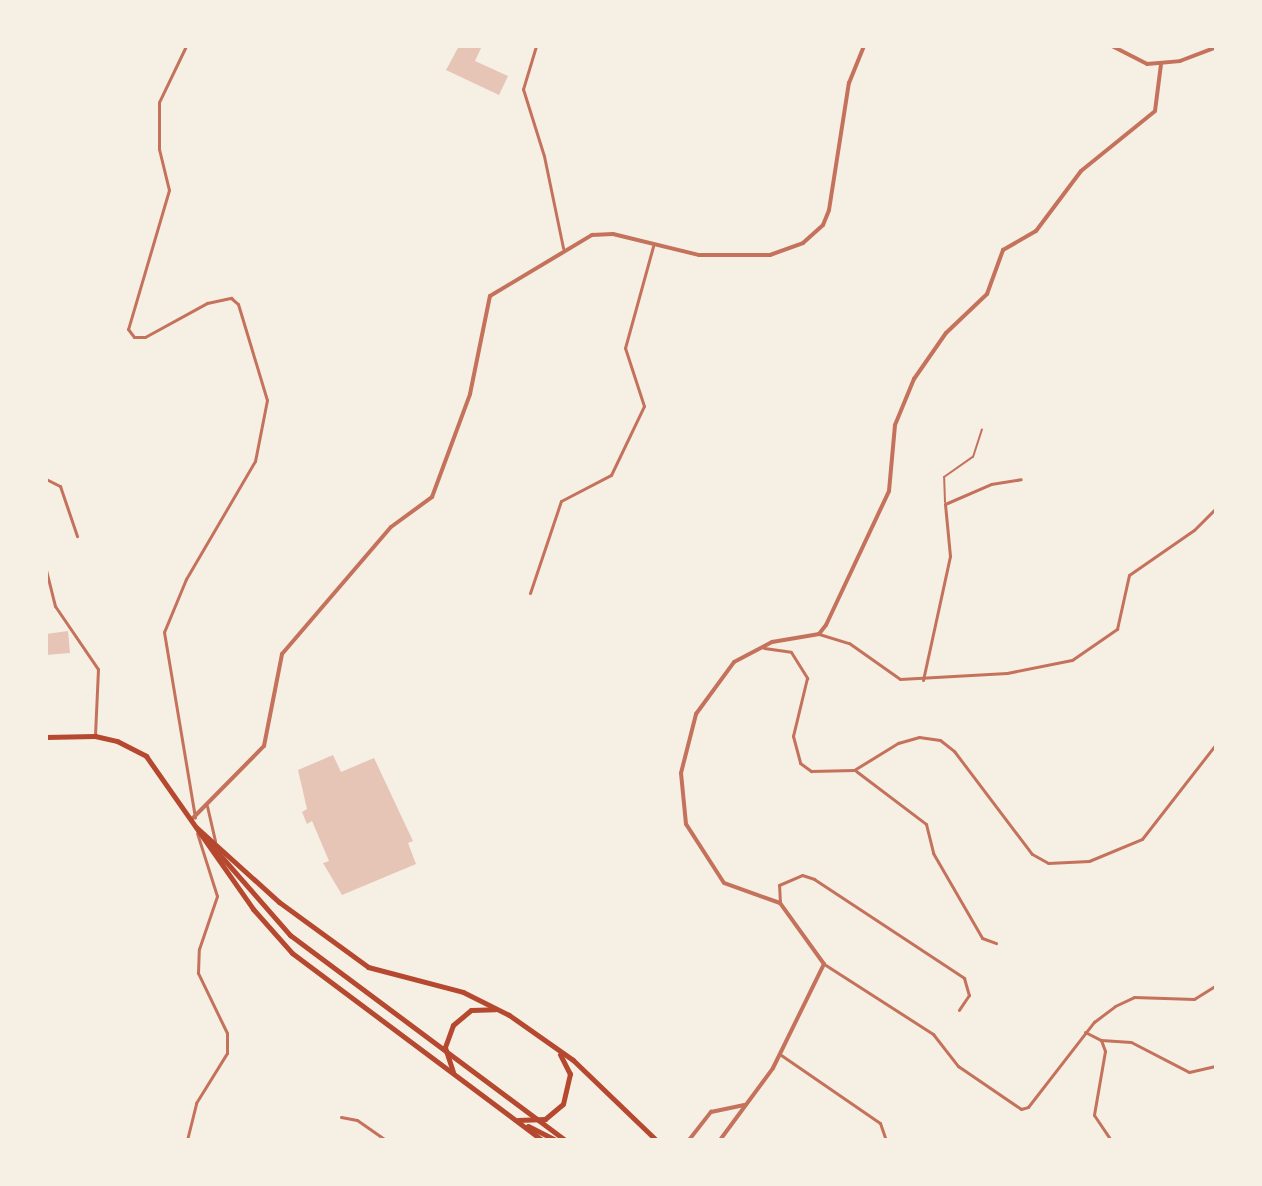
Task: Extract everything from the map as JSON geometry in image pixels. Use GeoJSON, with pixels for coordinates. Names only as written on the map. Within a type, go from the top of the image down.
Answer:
{"type":"FeatureCollection","features":[{"type":"Feature","properties":{"kind":"main road"},"geometry":{"type":"LineString","coordinates":[[46,737],[95,736],[117,741],[146,756],[267,912],[309,950],[565,1140]]}},
{"type":"Feature","properties":{"kind":"main road"},"geometry":{"type":"LineString","coordinates":[[194,821],[279,902],[368,967],[463,992],[509,1015],[584,1070],[656,1140]]}},
{"type":"Feature","properties":{"kind":"main road"},"geometry":{"type":"LineString","coordinates":[[194,821],[253,909],[292,953],[542,1140]]}},
{"type":"Feature","properties":{"kind":"main road"},"geometry":{"type":"LineString","coordinates":[[462,1081],[446,1055],[453,1025],[479,1008],[509,1015]]}},
{"type":"Feature","properties":{"kind":"main road"},"geometry":{"type":"LineString","coordinates":[[507,1114],[537,1121],[563,1104],[570,1074],[554,1048]]}},
{"type":"Feature","properties":{"kind":"main road"},"geometry":{"type":"LineString","coordinates":[[507,1114],[556,1140]]}},
{"type":"Feature","properties":{"kind":"street"},"geometry":{"type":"LineString","coordinates":[[185,1139],[196,1103],[227,1053],[227,1033],[198,973],[199,949],[217,896],[194,821],[164,632],[186,579],[255,461],[267,400],[238,304],[231,298],[207,303],[145,337],[134,337],[128,329],[169,190],[159,149],[159,102],[186,46]]}},
{"type":"Feature","properties":{"kind":"street"},"geometry":{"type":"LineString","coordinates":[[536,46],[523,89],[544,156],[563,248]]}},
{"type":"Feature","properties":{"kind":"street"},"geometry":{"type":"LineString","coordinates":[[194,821],[264,746],[282,654],[391,527],[432,497],[470,394],[490,296],[563,248],[604,233],[699,255],[770,255],[791,250],[813,235],[829,210],[849,83],[864,46]]}},
{"type":"Feature","properties":{"kind":"street"},"geometry":{"type":"LineString","coordinates":[[1112,46],[1133,60],[1161,64],[1216,47]]}},
{"type":"Feature","properties":{"kind":"street"},"geometry":{"type":"LineString","coordinates":[[819,634],[889,491],[895,425],[914,379],[946,333],[987,294],[1003,250],[1036,231],[1081,171],[1155,111],[1161,64]]}},
{"type":"Feature","properties":{"kind":"street"},"geometry":{"type":"LineString","coordinates":[[530,593],[561,501],[611,475],[644,406],[625,348],[653,246]]}},
{"type":"Feature","properties":{"kind":"street"},"geometry":{"type":"LineString","coordinates":[[46,479],[60,486],[77,536]]}},
{"type":"Feature","properties":{"kind":"street"},"geometry":{"type":"LineString","coordinates":[[923,680],[950,556],[945,504],[991,484],[1021,479]]}},
{"type":"Feature","properties":{"kind":"street"},"geometry":{"type":"LineString","coordinates":[[780,903],[724,883],[686,824],[681,801],[684,745],[696,714],[721,676],[755,649],[819,634],[849,643],[900,679],[923,680],[1028,671],[1072,660],[1117,629],[1129,575],[1216,508]]}},
{"type":"Feature","properties":{"kind":"street"},"geometry":{"type":"LineString","coordinates":[[46,570],[55,606],[98,669],[95,736]]}},
{"type":"Feature","properties":{"kind":"street"},"geometry":{"type":"LineString","coordinates":[[755,649],[785,648],[807,678],[793,736],[800,763],[811,771],[854,770],[898,743],[919,737],[940,740],[954,751],[1032,854],[1048,863],[1070,863],[1106,856],[1142,839],[1216,744]]}},
{"type":"Feature","properties":{"kind":"street"},"geometry":{"type":"LineString","coordinates":[[854,770],[926,824],[933,853],[982,938],[996,943]]}},
{"type":"Feature","properties":{"kind":"street"},"geometry":{"type":"LineString","coordinates":[[207,806],[217,845]]}},
{"type":"Feature","properties":{"kind":"street"},"geometry":{"type":"LineString","coordinates":[[959,1010],[969,995],[964,978],[814,879],[802,875],[779,885],[780,903],[824,964],[933,1034],[958,1066],[1021,1109],[1028,1107],[1085,1032],[1134,997],[1194,999],[1216,985]]}},
{"type":"Feature","properties":{"kind":"street"},"geometry":{"type":"LineString","coordinates":[[720,1140],[781,1055],[824,964]]}},
{"type":"Feature","properties":{"kind":"street"},"geometry":{"type":"LineString","coordinates":[[1085,1032],[1101,1040],[1131,1042],[1189,1072],[1216,1066]]}},
{"type":"Feature","properties":{"kind":"street"},"geometry":{"type":"LineString","coordinates":[[1101,1040],[1106,1066],[1094,1115],[1111,1140]]}},
{"type":"Feature","properties":{"kind":"street"},"geometry":{"type":"LineString","coordinates":[[781,1055],[880,1123],[886,1140]]}},
{"type":"Feature","properties":{"kind":"street"},"geometry":{"type":"LineString","coordinates":[[689,1140],[711,1112],[750,1102]]}},
{"type":"Feature","properties":{"kind":"street"},"geometry":{"type":"LineString","coordinates":[[724,1111],[730,1125]]}},
{"type":"Feature","properties":{"kind":"street"},"geometry":{"type":"LineString","coordinates":[[341,1117],[357,1120],[386,1140]]}},
{"type":"Feature","properties":{"kind":"lane"},"geometry":{"type":"LineString","coordinates":[[945,504],[944,477],[973,457],[982,429]]}},
{"type":"Feature","properties":{"kind":"building"},"geometry":{"type":"Polygon","coordinates":[[[459,46],[482,46],[475,61],[508,76],[499,95],[446,70],[459,46]]]}},
{"type":"Feature","properties":{"kind":"building"},"geometry":{"type":"Polygon","coordinates":[[[68,631],[70,653],[46,655],[46,634],[68,631]]]}},
{"type":"Feature","properties":{"kind":"building"},"geometry":{"type":"Polygon","coordinates":[[[333,755],[341,772],[374,758],[413,841],[408,843],[416,864],[342,895],[323,863],[329,861],[312,821],[307,824],[302,812],[307,809],[298,770],[333,755]]]}}]}
